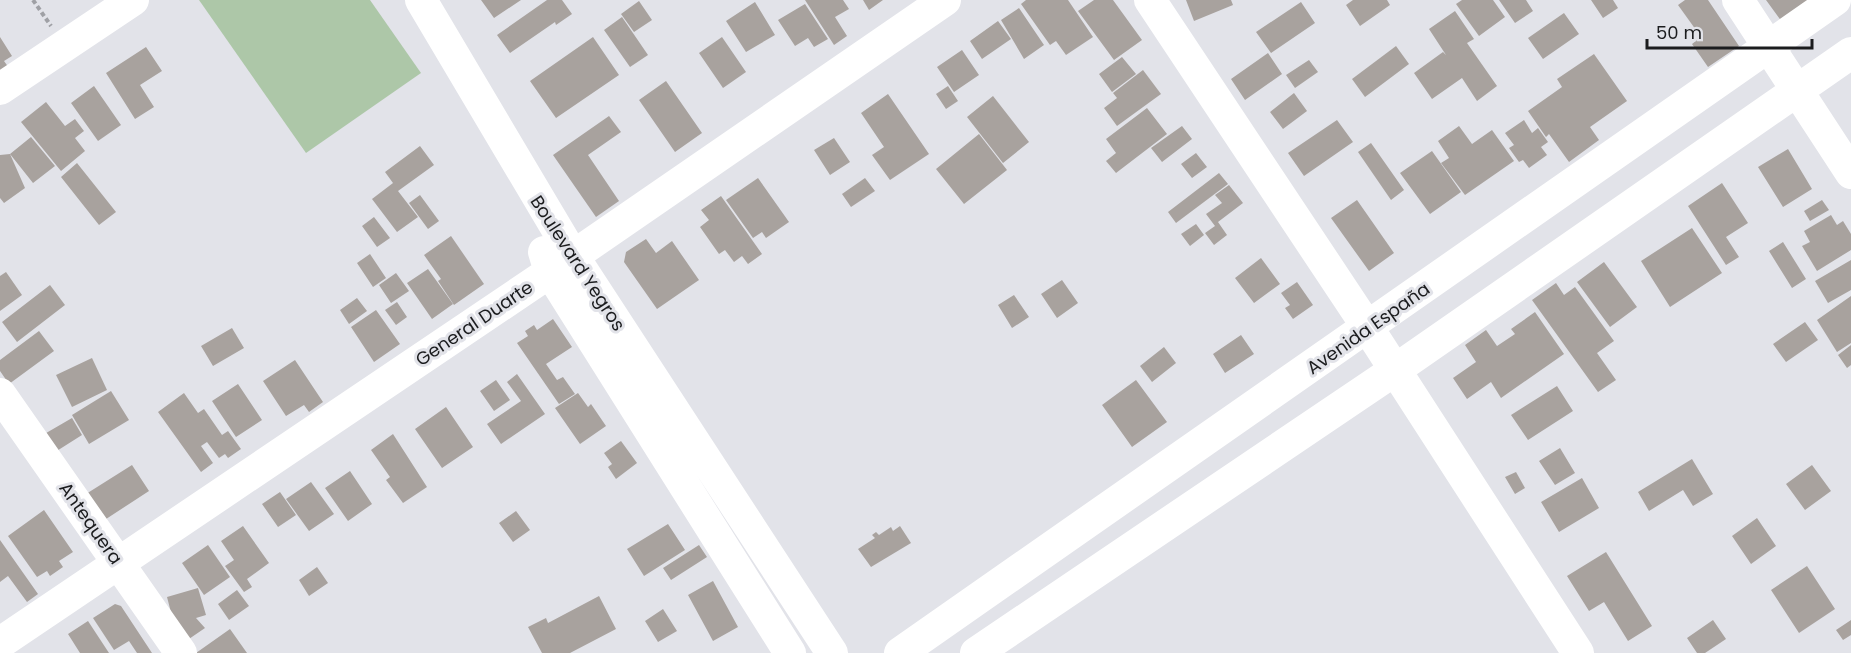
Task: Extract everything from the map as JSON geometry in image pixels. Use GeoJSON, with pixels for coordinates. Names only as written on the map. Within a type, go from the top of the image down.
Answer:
{"type":"FeatureCollection","features":[{"type":"Feature","properties":{"kind":"street"},"geometry":{"type":"LineString","coordinates":[[0,89],[133,0]]}},
{"type":"Feature","properties":{"kind":"street","name":"Boulevard Yegros"},"geometry":{"type":"LineString","coordinates":[[421,0],[525,179],[561,264],[790,653]]}},
{"type":"Feature","properties":{"kind":"street","name":"General Duarte"},"geometry":{"type":"LineString","coordinates":[[0,642],[561,264],[945,0]]}},
{"type":"Feature","properties":{"kind":"street"},"geometry":{"type":"LineString","coordinates":[[1150,0],[1368,328],[1578,653]]}},
{"type":"Feature","properties":{"kind":"street"},"geometry":{"type":"LineString","coordinates":[[1738,0],[1851,173]]}},
{"type":"Feature","properties":{"kind":"street","name":"Avenida España"},"geometry":{"type":"LineString","coordinates":[[900,653],[1835,0]]}},
{"type":"Feature","properties":{"kind":"street"},"geometry":{"type":"LineString","coordinates":[[976,653],[1395,370],[1851,53]]}},
{"type":"Feature","properties":{"kind":"street","name":"Boulevard Yegros"},"geometry":{"type":"LineString","coordinates":[[561,264],[832,653]]}},
{"type":"Feature","properties":{"kind":"street","name":"Antequera"},"geometry":{"type":"LineString","coordinates":[[0,394],[181,653]]}},
{"type":"Feature","properties":{"kind":"green space"},"geometry":{"type":"Polygon","coordinates":[[[199,0],[370,0],[421,73],[306,153],[199,0]]]}},
{"type":"Feature","properties":{"kind":"building"},"geometry":{"type":"Polygon","coordinates":[[[481,0],[521,0],[494,18],[481,0]]]}},
{"type":"Feature","properties":{"kind":"building"},"geometry":{"type":"Polygon","coordinates":[[[547,0],[562,0],[572,14],[556,25],[555,22],[510,53],[497,35],[547,0]]]}},
{"type":"Feature","properties":{"kind":"building"},"geometry":{"type":"Polygon","coordinates":[[[805,0],[843,0],[849,9],[835,17],[847,36],[834,45],[805,0]]]}},
{"type":"Feature","properties":{"kind":"building"},"geometry":{"type":"Polygon","coordinates":[[[863,0],[883,0],[869,10],[863,0]]]}},
{"type":"Feature","properties":{"kind":"building"},"geometry":{"type":"Polygon","coordinates":[[[1026,0],[1068,0],[1093,37],[1066,55],[1056,41],[1050,45],[1021,4],[1026,0]]]}},
{"type":"Feature","properties":{"kind":"building"},"geometry":{"type":"Polygon","coordinates":[[[1094,0],[1113,0],[1142,40],[1114,60],[1078,11],[1094,0]]]}},
{"type":"Feature","properties":{"kind":"building"},"geometry":{"type":"Polygon","coordinates":[[[1186,0],[1231,0],[1233,5],[1194,21],[1186,0]]]}},
{"type":"Feature","properties":{"kind":"building"},"geometry":{"type":"Polygon","coordinates":[[[1353,0],[1387,0],[1390,5],[1360,26],[1346,5],[1353,0]]]}},
{"type":"Feature","properties":{"kind":"building"},"geometry":{"type":"Polygon","coordinates":[[[1462,0],[1493,0],[1505,17],[1479,36],[1456,4],[1462,0]]]}},
{"type":"Feature","properties":{"kind":"building"},"geometry":{"type":"Polygon","coordinates":[[[1499,0],[1526,0],[1533,11],[1515,23],[1499,0]]]}},
{"type":"Feature","properties":{"kind":"building"},"geometry":{"type":"Polygon","coordinates":[[[1591,0],[1613,0],[1618,8],[1603,18],[1591,0]]]}},
{"type":"Feature","properties":{"kind":"building"},"geometry":{"type":"Polygon","coordinates":[[[1685,0],[1708,0],[1739,46],[1708,67],[1692,44],[1701,37],[1678,5],[1685,0]]]}},
{"type":"Feature","properties":{"kind":"building"},"geometry":{"type":"Polygon","coordinates":[[[1766,0],[1818,0],[1785,26],[1766,0]]]}},
{"type":"Feature","properties":{"kind":"building"},"geometry":{"type":"Polygon","coordinates":[[[639,1],[652,20],[634,32],[621,14],[639,1]]]}},
{"type":"Feature","properties":{"kind":"building"},"geometry":{"type":"Polygon","coordinates":[[[755,2],[775,35],[746,52],[726,21],[755,2]]]}},
{"type":"Feature","properties":{"kind":"building"},"geometry":{"type":"Polygon","coordinates":[[[1301,2],[1315,23],[1271,53],[1256,32],[1301,2]]]}},
{"type":"Feature","properties":{"kind":"building"},"geometry":{"type":"Polygon","coordinates":[[[805,4],[828,39],[814,47],[808,38],[795,46],[778,20],[805,4]]]}},
{"type":"Feature","properties":{"kind":"building"},"geometry":{"type":"Polygon","coordinates":[[[1019,8],[1044,45],[1024,59],[1001,20],[1019,8]]]}},
{"type":"Feature","properties":{"kind":"building"},"geometry":{"type":"Polygon","coordinates":[[[1455,11],[1474,39],[1467,43],[1497,86],[1477,101],[1462,78],[1432,99],[1414,73],[1443,52],[1446,55],[1429,29],[1455,11]]]}},
{"type":"Feature","properties":{"kind":"building"},"geometry":{"type":"Polygon","coordinates":[[[1564,13],[1579,34],[1543,59],[1528,38],[1564,13]]]}},
{"type":"Feature","properties":{"kind":"building"},"geometry":{"type":"Polygon","coordinates":[[[622,17],[648,55],[630,67],[604,30],[622,17]]]}},
{"type":"Feature","properties":{"kind":"building"},"geometry":{"type":"Polygon","coordinates":[[[998,21],[1011,39],[982,59],[970,41],[998,21]]]}},
{"type":"Feature","properties":{"kind":"building"},"geometry":{"type":"Polygon","coordinates":[[[0,37],[12,56],[4,61],[9,68],[0,74],[0,37]]]}},
{"type":"Feature","properties":{"kind":"building"},"geometry":{"type":"Polygon","coordinates":[[[593,37],[619,75],[556,118],[530,81],[593,37]]]}},
{"type":"Feature","properties":{"kind":"building"},"geometry":{"type":"Polygon","coordinates":[[[722,37],[746,72],[723,88],[699,53],[722,37]]]}},
{"type":"Feature","properties":{"kind":"building"},"geometry":{"type":"Polygon","coordinates":[[[1396,46],[1409,64],[1365,97],[1352,79],[1396,46]]]}},
{"type":"Feature","properties":{"kind":"building"},"geometry":{"type":"Polygon","coordinates":[[[146,47],[162,71],[140,85],[154,107],[135,119],[106,73],[146,47]]]}},
{"type":"Feature","properties":{"kind":"building"},"geometry":{"type":"Polygon","coordinates":[[[962,50],[979,75],[954,92],[937,67],[962,50]]]}},
{"type":"Feature","properties":{"kind":"building"},"geometry":{"type":"Polygon","coordinates":[[[1268,53],[1282,74],[1245,100],[1231,79],[1268,53]]]}},
{"type":"Feature","properties":{"kind":"building"},"geometry":{"type":"Polygon","coordinates":[[[1594,54],[1627,101],[1590,127],[1599,140],[1569,162],[1549,134],[1546,137],[1528,111],[1562,87],[1557,79],[1594,54]]]}},
{"type":"Feature","properties":{"kind":"building"},"geometry":{"type":"Polygon","coordinates":[[[1122,57],[1136,74],[1112,92],[1099,74],[1122,57]]]}},
{"type":"Feature","properties":{"kind":"building"},"geometry":{"type":"Polygon","coordinates":[[[1309,60],[1318,72],[1295,88],[1286,75],[1309,60]]]}},
{"type":"Feature","properties":{"kind":"building"},"geometry":{"type":"Polygon","coordinates":[[[1143,70],[1161,94],[1117,126],[1104,108],[1117,98],[1113,93],[1143,70]]]}},
{"type":"Feature","properties":{"kind":"building"},"geometry":{"type":"Polygon","coordinates":[[[666,81],[702,133],[675,152],[639,100],[666,81]]]}},
{"type":"Feature","properties":{"kind":"building"},"geometry":{"type":"Polygon","coordinates":[[[94,86],[121,125],[98,141],[71,103],[94,86]]]}},
{"type":"Feature","properties":{"kind":"building"},"geometry":{"type":"Polygon","coordinates":[[[948,86],[958,101],[946,109],[936,94],[948,86]]]}},
{"type":"Feature","properties":{"kind":"building"},"geometry":{"type":"Polygon","coordinates":[[[1294,93],[1307,111],[1283,129],[1270,112],[1294,93]]]}},
{"type":"Feature","properties":{"kind":"building"},"geometry":{"type":"Polygon","coordinates":[[[888,94],[929,154],[890,180],[872,155],[884,147],[861,113],[888,94]]]}},
{"type":"Feature","properties":{"kind":"building"},"geometry":{"type":"Polygon","coordinates":[[[993,96],[1029,142],[1003,163],[967,117],[993,96]]]}},
{"type":"Feature","properties":{"kind":"building"},"geometry":{"type":"Polygon","coordinates":[[[46,102],[65,126],[75,119],[84,131],[75,138],[85,151],[61,171],[21,122],[46,102]]]}},
{"type":"Feature","properties":{"kind":"building"},"geometry":{"type":"Polygon","coordinates":[[[1147,108],[1167,134],[1116,173],[1106,161],[1116,153],[1106,139],[1147,108]]]}},
{"type":"Feature","properties":{"kind":"building"},"geometry":{"type":"Polygon","coordinates":[[[609,116],[621,132],[588,155],[619,201],[596,217],[553,155],[609,116]]]}},
{"type":"Feature","properties":{"kind":"building"},"geometry":{"type":"Polygon","coordinates":[[[1337,120],[1353,142],[1304,176],[1288,153],[1337,120]]]}},
{"type":"Feature","properties":{"kind":"building"},"geometry":{"type":"Polygon","coordinates":[[[1524,120],[1532,133],[1538,128],[1548,142],[1541,147],[1547,155],[1529,168],[1523,160],[1519,162],[1509,148],[1514,145],[1505,133],[1524,120]]]}},
{"type":"Feature","properties":{"kind":"building"},"geometry":{"type":"Polygon","coordinates":[[[1182,126],[1192,139],[1162,162],[1151,148],[1182,126]]]}},
{"type":"Feature","properties":{"kind":"building"},"geometry":{"type":"Polygon","coordinates":[[[1459,126],[1472,144],[1492,130],[1514,161],[1465,195],[1441,163],[1449,158],[1438,141],[1459,126]]]}},
{"type":"Feature","properties":{"kind":"building"},"geometry":{"type":"Polygon","coordinates":[[[979,134],[1007,170],[964,204],[936,169],[979,134]]]}},
{"type":"Feature","properties":{"kind":"building"},"geometry":{"type":"Polygon","coordinates":[[[31,137],[55,166],[33,183],[10,154],[31,137]]]}},
{"type":"Feature","properties":{"kind":"building"},"geometry":{"type":"Polygon","coordinates":[[[834,138],[850,162],[830,175],[814,150],[834,138]]]}},
{"type":"Feature","properties":{"kind":"building"},"geometry":{"type":"Polygon","coordinates":[[[1371,143],[1404,190],[1391,200],[1358,152],[1371,143]]]}},
{"type":"Feature","properties":{"kind":"building"},"geometry":{"type":"Polygon","coordinates":[[[420,146],[434,165],[398,191],[418,217],[397,232],[372,199],[393,183],[385,172],[420,146]]]}},
{"type":"Feature","properties":{"kind":"building"},"geometry":{"type":"Polygon","coordinates":[[[1788,149],[1812,189],[1783,207],[1758,167],[1788,149]]]}},
{"type":"Feature","properties":{"kind":"building"},"geometry":{"type":"Polygon","coordinates":[[[1432,151],[1461,192],[1430,214],[1400,173],[1432,151]]]}},
{"type":"Feature","properties":{"kind":"building"},"geometry":{"type":"Polygon","coordinates":[[[1196,153],[1207,167],[1192,178],[1181,164],[1196,153]]]}},
{"type":"Feature","properties":{"kind":"building"},"geometry":{"type":"Polygon","coordinates":[[[10,154],[25,188],[4,203],[0,198],[0,155],[10,154]]]}},
{"type":"Feature","properties":{"kind":"building"},"geometry":{"type":"Polygon","coordinates":[[[77,163],[116,212],[99,225],[61,177],[77,163]]]}},
{"type":"Feature","properties":{"kind":"building"},"geometry":{"type":"Polygon","coordinates":[[[1219,173],[1228,184],[1176,223],[1168,212],[1219,173]]]}},
{"type":"Feature","properties":{"kind":"building"},"geometry":{"type":"Polygon","coordinates":[[[758,178],[789,222],[766,238],[762,232],[753,238],[726,200],[758,178]]]}},
{"type":"Feature","properties":{"kind":"building"},"geometry":{"type":"Polygon","coordinates":[[[865,178],[875,191],[851,207],[842,194],[865,178]]]}},
{"type":"Feature","properties":{"kind":"building"},"geometry":{"type":"Polygon","coordinates":[[[1722,183],[1748,223],[1726,237],[1739,257],[1726,265],[1688,206],[1722,183]]]}},
{"type":"Feature","properties":{"kind":"building"},"geometry":{"type":"Polygon","coordinates":[[[1229,185],[1243,203],[1218,222],[1227,235],[1214,245],[1205,233],[1215,226],[1206,214],[1222,203],[1215,195],[1229,185]]]}},
{"type":"Feature","properties":{"kind":"building"},"geometry":{"type":"Polygon","coordinates":[[[420,195],[439,221],[428,229],[409,203],[420,195]]]}},
{"type":"Feature","properties":{"kind":"building"},"geometry":{"type":"Polygon","coordinates":[[[721,196],[762,254],[748,264],[742,256],[734,262],[725,250],[719,254],[700,227],[709,220],[701,210],[721,196]]]}},
{"type":"Feature","properties":{"kind":"building"},"geometry":{"type":"Polygon","coordinates":[[[1357,200],[1394,253],[1369,271],[1331,218],[1357,200]]]}},
{"type":"Feature","properties":{"kind":"building"},"geometry":{"type":"Polygon","coordinates":[[[1822,200],[1829,210],[1810,221],[1804,211],[1822,200]]]}},
{"type":"Feature","properties":{"kind":"building"},"geometry":{"type":"Polygon","coordinates":[[[1831,215],[1837,225],[1843,221],[1851,234],[1851,250],[1817,271],[1802,246],[1810,242],[1804,231],[1831,215]]]}},
{"type":"Feature","properties":{"kind":"building"},"geometry":{"type":"Polygon","coordinates":[[[374,217],[390,238],[377,247],[362,226],[374,217]]]}},
{"type":"Feature","properties":{"kind":"building"},"geometry":{"type":"Polygon","coordinates":[[[1196,224],[1204,235],[1190,246],[1181,234],[1196,224]]]}},
{"type":"Feature","properties":{"kind":"building"},"geometry":{"type":"Polygon","coordinates":[[[1692,228],[1722,273],[1670,307],[1641,261],[1692,228]]]}},
{"type":"Feature","properties":{"kind":"building"},"geometry":{"type":"Polygon","coordinates":[[[451,236],[484,284],[454,305],[438,281],[441,279],[424,255],[451,236]]]}},
{"type":"Feature","properties":{"kind":"building"},"geometry":{"type":"Polygon","coordinates":[[[646,239],[656,253],[672,241],[699,280],[657,309],[624,262],[626,252],[646,239]]]}},
{"type":"Feature","properties":{"kind":"building"},"geometry":{"type":"Polygon","coordinates":[[[1783,242],[1806,279],[1792,288],[1769,251],[1783,242]]]}},
{"type":"Feature","properties":{"kind":"building"},"geometry":{"type":"Polygon","coordinates":[[[370,254],[386,278],[373,287],[357,263],[370,254]]]}},
{"type":"Feature","properties":{"kind":"building"},"geometry":{"type":"Polygon","coordinates":[[[1261,258],[1280,284],[1254,303],[1235,278],[1261,258]]]}},
{"type":"Feature","properties":{"kind":"building"},"geometry":{"type":"Polygon","coordinates":[[[1851,260],[1851,290],[1828,303],[1815,281],[1851,260]]]}},
{"type":"Feature","properties":{"kind":"building"},"geometry":{"type":"Polygon","coordinates":[[[1604,262],[1637,307],[1610,327],[1577,282],[1604,262]]]}},
{"type":"Feature","properties":{"kind":"building"},"geometry":{"type":"Polygon","coordinates":[[[428,269],[453,304],[432,319],[407,283],[428,269]]]}},
{"type":"Feature","properties":{"kind":"building"},"geometry":{"type":"Polygon","coordinates":[[[6,272],[22,295],[0,311],[0,276],[6,272]]]}},
{"type":"Feature","properties":{"kind":"building"},"geometry":{"type":"Polygon","coordinates":[[[396,273],[409,291],[391,303],[379,285],[396,273]]]}},
{"type":"Feature","properties":{"kind":"building"},"geometry":{"type":"Polygon","coordinates":[[[1062,280],[1078,303],[1057,318],[1041,294],[1062,280]]]}},
{"type":"Feature","properties":{"kind":"building"},"geometry":{"type":"Polygon","coordinates":[[[1297,282],[1313,305],[1293,319],[1285,308],[1290,305],[1281,293],[1297,282]]]}},
{"type":"Feature","properties":{"kind":"building"},"geometry":{"type":"Polygon","coordinates":[[[1556,283],[1564,295],[1575,287],[1614,341],[1597,353],[1616,380],[1598,392],[1532,300],[1556,283]]]}},
{"type":"Feature","properties":{"kind":"building"},"geometry":{"type":"Polygon","coordinates":[[[50,285],[65,305],[17,342],[2,322],[50,285]]]}},
{"type":"Feature","properties":{"kind":"building"},"geometry":{"type":"Polygon","coordinates":[[[1014,295],[1029,317],[1012,328],[998,305],[1014,295]]]}},
{"type":"Feature","properties":{"kind":"building"},"geometry":{"type":"Polygon","coordinates":[[[1851,296],[1851,343],[1837,352],[1817,320],[1851,296]]]}},
{"type":"Feature","properties":{"kind":"building"},"geometry":{"type":"Polygon","coordinates":[[[357,298],[367,311],[349,324],[340,310],[357,298]]]}},
{"type":"Feature","properties":{"kind":"building"},"geometry":{"type":"Polygon","coordinates":[[[397,302],[407,317],[396,325],[385,310],[397,302]]]}},
{"type":"Feature","properties":{"kind":"building"},"geometry":{"type":"Polygon","coordinates":[[[376,310],[400,344],[374,362],[351,327],[376,310]]]}},
{"type":"Feature","properties":{"kind":"building"},"geometry":{"type":"Polygon","coordinates":[[[1535,312],[1564,354],[1501,398],[1491,382],[1467,399],[1453,378],[1476,362],[1465,345],[1486,330],[1497,346],[1515,334],[1511,329],[1535,312]]]}},
{"type":"Feature","properties":{"kind":"building"},"geometry":{"type":"Polygon","coordinates":[[[553,319],[572,347],[546,364],[557,380],[563,377],[575,394],[559,404],[517,343],[528,336],[525,331],[534,325],[537,330],[553,319]]]}},
{"type":"Feature","properties":{"kind":"building"},"geometry":{"type":"Polygon","coordinates":[[[1805,322],[1818,340],[1786,362],[1773,344],[1805,322]]]}},
{"type":"Feature","properties":{"kind":"building"},"geometry":{"type":"Polygon","coordinates":[[[232,328],[244,348],[213,366],[201,346],[232,328]]]}},
{"type":"Feature","properties":{"kind":"building"},"geometry":{"type":"Polygon","coordinates":[[[39,331],[54,351],[9,384],[0,371],[0,360],[39,331]]]}},
{"type":"Feature","properties":{"kind":"building"},"geometry":{"type":"Polygon","coordinates":[[[1241,335],[1254,354],[1225,373],[1213,354],[1241,335]]]}},
{"type":"Feature","properties":{"kind":"building"},"geometry":{"type":"Polygon","coordinates":[[[1851,345],[1851,365],[1847,368],[1838,355],[1851,345]]]}},
{"type":"Feature","properties":{"kind":"building"},"geometry":{"type":"Polygon","coordinates":[[[1164,347],[1176,363],[1152,382],[1140,366],[1164,347]]]}},
{"type":"Feature","properties":{"kind":"building"},"geometry":{"type":"Polygon","coordinates":[[[92,358],[107,390],[72,407],[56,375],[92,358]]]}},
{"type":"Feature","properties":{"kind":"building"},"geometry":{"type":"Polygon","coordinates":[[[295,360],[323,402],[309,412],[304,405],[286,416],[263,381],[295,360]]]}},
{"type":"Feature","properties":{"kind":"building"},"geometry":{"type":"Polygon","coordinates":[[[517,374],[545,414],[501,444],[487,424],[521,401],[507,382],[517,374]]]}},
{"type":"Feature","properties":{"kind":"building"},"geometry":{"type":"Polygon","coordinates":[[[496,380],[510,400],[494,411],[480,391],[496,380]]]}},
{"type":"Feature","properties":{"kind":"building"},"geometry":{"type":"Polygon","coordinates":[[[1136,380],[1167,422],[1132,447],[1102,405],[1136,380]]]}},
{"type":"Feature","properties":{"kind":"building"},"geometry":{"type":"Polygon","coordinates":[[[238,384],[262,420],[236,437],[212,401],[238,384]]]}},
{"type":"Feature","properties":{"kind":"building"},"geometry":{"type":"Polygon","coordinates":[[[1557,386],[1573,411],[1528,440],[1511,415],[1557,386]]]}},
{"type":"Feature","properties":{"kind":"building"},"geometry":{"type":"Polygon","coordinates":[[[111,391],[129,420],[89,444],[72,415],[111,391]]]}},
{"type":"Feature","properties":{"kind":"building"},"geometry":{"type":"Polygon","coordinates":[[[184,393],[198,413],[204,409],[222,435],[228,431],[241,449],[228,458],[225,454],[219,458],[207,442],[201,446],[213,463],[201,472],[158,412],[184,393]]]}},
{"type":"Feature","properties":{"kind":"building"},"geometry":{"type":"Polygon","coordinates":[[[578,393],[588,407],[591,404],[606,426],[580,444],[555,408],[578,393]]]}},
{"type":"Feature","properties":{"kind":"building"},"geometry":{"type":"Polygon","coordinates":[[[446,407],[473,447],[442,468],[415,429],[446,407]]]}},
{"type":"Feature","properties":{"kind":"building"},"geometry":{"type":"Polygon","coordinates":[[[72,418],[82,435],[52,454],[41,436],[72,418]]]}},
{"type":"Feature","properties":{"kind":"building"},"geometry":{"type":"Polygon","coordinates":[[[393,434],[427,487],[403,503],[386,480],[390,477],[371,450],[393,434]]]}},
{"type":"Feature","properties":{"kind":"building"},"geometry":{"type":"Polygon","coordinates":[[[621,441],[637,463],[616,479],[608,467],[612,464],[604,453],[621,441]]]}},
{"type":"Feature","properties":{"kind":"building"},"geometry":{"type":"Polygon","coordinates":[[[1560,448],[1575,473],[1555,485],[1539,461],[1560,448]]]}},
{"type":"Feature","properties":{"kind":"building"},"geometry":{"type":"Polygon","coordinates":[[[1692,459],[1713,494],[1693,506],[1683,490],[1649,511],[1638,492],[1692,459]]]}},
{"type":"Feature","properties":{"kind":"building"},"geometry":{"type":"Polygon","coordinates":[[[132,465],[149,491],[103,521],[86,494],[132,465]]]}},
{"type":"Feature","properties":{"kind":"building"},"geometry":{"type":"Polygon","coordinates":[[[1812,465],[1831,491],[1805,510],[1786,484],[1812,465]]]}},
{"type":"Feature","properties":{"kind":"building"},"geometry":{"type":"Polygon","coordinates":[[[350,471],[372,504],[348,521],[325,488],[350,471]]]}},
{"type":"Feature","properties":{"kind":"building"},"geometry":{"type":"Polygon","coordinates":[[[1516,472],[1525,488],[1515,494],[1505,477],[1516,472]]]}},
{"type":"Feature","properties":{"kind":"building"},"geometry":{"type":"Polygon","coordinates":[[[1582,478],[1599,508],[1559,532],[1541,502],[1582,478]]]}},
{"type":"Feature","properties":{"kind":"building"},"geometry":{"type":"Polygon","coordinates":[[[311,482],[334,514],[309,531],[286,499],[311,482]]]}},
{"type":"Feature","properties":{"kind":"building"},"geometry":{"type":"Polygon","coordinates":[[[280,492],[296,515],[278,527],[262,504],[280,492]]]}},
{"type":"Feature","properties":{"kind":"building"},"geometry":{"type":"Polygon","coordinates":[[[44,510],[73,552],[59,561],[63,567],[50,576],[47,571],[37,577],[8,536],[44,510]]]}},
{"type":"Feature","properties":{"kind":"building"},"geometry":{"type":"Polygon","coordinates":[[[516,511],[530,530],[513,542],[499,523],[516,511]]]}},
{"type":"Feature","properties":{"kind":"building"},"geometry":{"type":"Polygon","coordinates":[[[1757,518],[1776,546],[1751,564],[1732,536],[1757,518]]]}},
{"type":"Feature","properties":{"kind":"building"},"geometry":{"type":"Polygon","coordinates":[[[668,524],[685,550],[644,576],[627,549],[668,524]]]}},
{"type":"Feature","properties":{"kind":"building"},"geometry":{"type":"Polygon","coordinates":[[[243,526],[269,563],[247,579],[252,587],[244,592],[225,566],[234,560],[221,541],[243,526]]]}},
{"type":"Feature","properties":{"kind":"building"},"geometry":{"type":"Polygon","coordinates":[[[900,526],[911,543],[871,567],[858,549],[875,538],[872,535],[876,532],[879,535],[891,527],[893,531],[900,526]]]}},
{"type":"Feature","properties":{"kind":"building"},"geometry":{"type":"Polygon","coordinates":[[[0,540],[38,594],[27,602],[8,576],[0,582],[0,540]]]}},
{"type":"Feature","properties":{"kind":"building"},"geometry":{"type":"Polygon","coordinates":[[[208,545],[230,577],[204,595],[182,563],[208,545]]]}},
{"type":"Feature","properties":{"kind":"building"},"geometry":{"type":"Polygon","coordinates":[[[699,545],[707,557],[671,580],[663,568],[699,545]]]}},
{"type":"Feature","properties":{"kind":"building"},"geometry":{"type":"Polygon","coordinates":[[[1606,552],[1652,626],[1628,641],[1604,602],[1589,611],[1567,576],[1606,552]]]}},
{"type":"Feature","properties":{"kind":"building"},"geometry":{"type":"Polygon","coordinates":[[[1807,566],[1835,609],[1799,633],[1771,590],[1807,566]]]}},
{"type":"Feature","properties":{"kind":"building"},"geometry":{"type":"Polygon","coordinates":[[[317,567],[328,583],[309,596],[299,580],[317,567]]]}},
{"type":"Feature","properties":{"kind":"building"},"geometry":{"type":"Polygon","coordinates":[[[713,581],[738,627],[713,641],[688,595],[713,581]]]}},
{"type":"Feature","properties":{"kind":"building"},"geometry":{"type":"Polygon","coordinates":[[[198,588],[206,615],[196,618],[205,628],[186,641],[174,624],[167,597],[198,588]]]}},
{"type":"Feature","properties":{"kind":"building"},"geometry":{"type":"Polygon","coordinates":[[[237,590],[249,606],[229,620],[218,604],[237,590]]]}},
{"type":"Feature","properties":{"kind":"building"},"geometry":{"type":"Polygon","coordinates":[[[599,596],[616,629],[570,653],[542,653],[528,627],[546,618],[548,623],[599,596]]]}},
{"type":"Feature","properties":{"kind":"building"},"geometry":{"type":"Polygon","coordinates":[[[115,604],[121,606],[152,653],[137,653],[129,641],[114,650],[93,618],[115,604]]]}},
{"type":"Feature","properties":{"kind":"building"},"geometry":{"type":"Polygon","coordinates":[[[663,609],[677,631],[658,642],[645,621],[663,609]]]}},
{"type":"Feature","properties":{"kind":"building"},"geometry":{"type":"Polygon","coordinates":[[[1713,620],[1726,639],[1705,653],[1697,653],[1687,638],[1713,620]]]}},
{"type":"Feature","properties":{"kind":"building"},"geometry":{"type":"Polygon","coordinates":[[[1851,620],[1851,635],[1843,640],[1836,630],[1851,620]]]}},
{"type":"Feature","properties":{"kind":"building"},"geometry":{"type":"Polygon","coordinates":[[[88,621],[109,653],[80,653],[68,634],[88,621]]]}},
{"type":"Feature","properties":{"kind":"building"},"geometry":{"type":"Polygon","coordinates":[[[230,629],[247,653],[196,653],[230,629]]]}}]}
